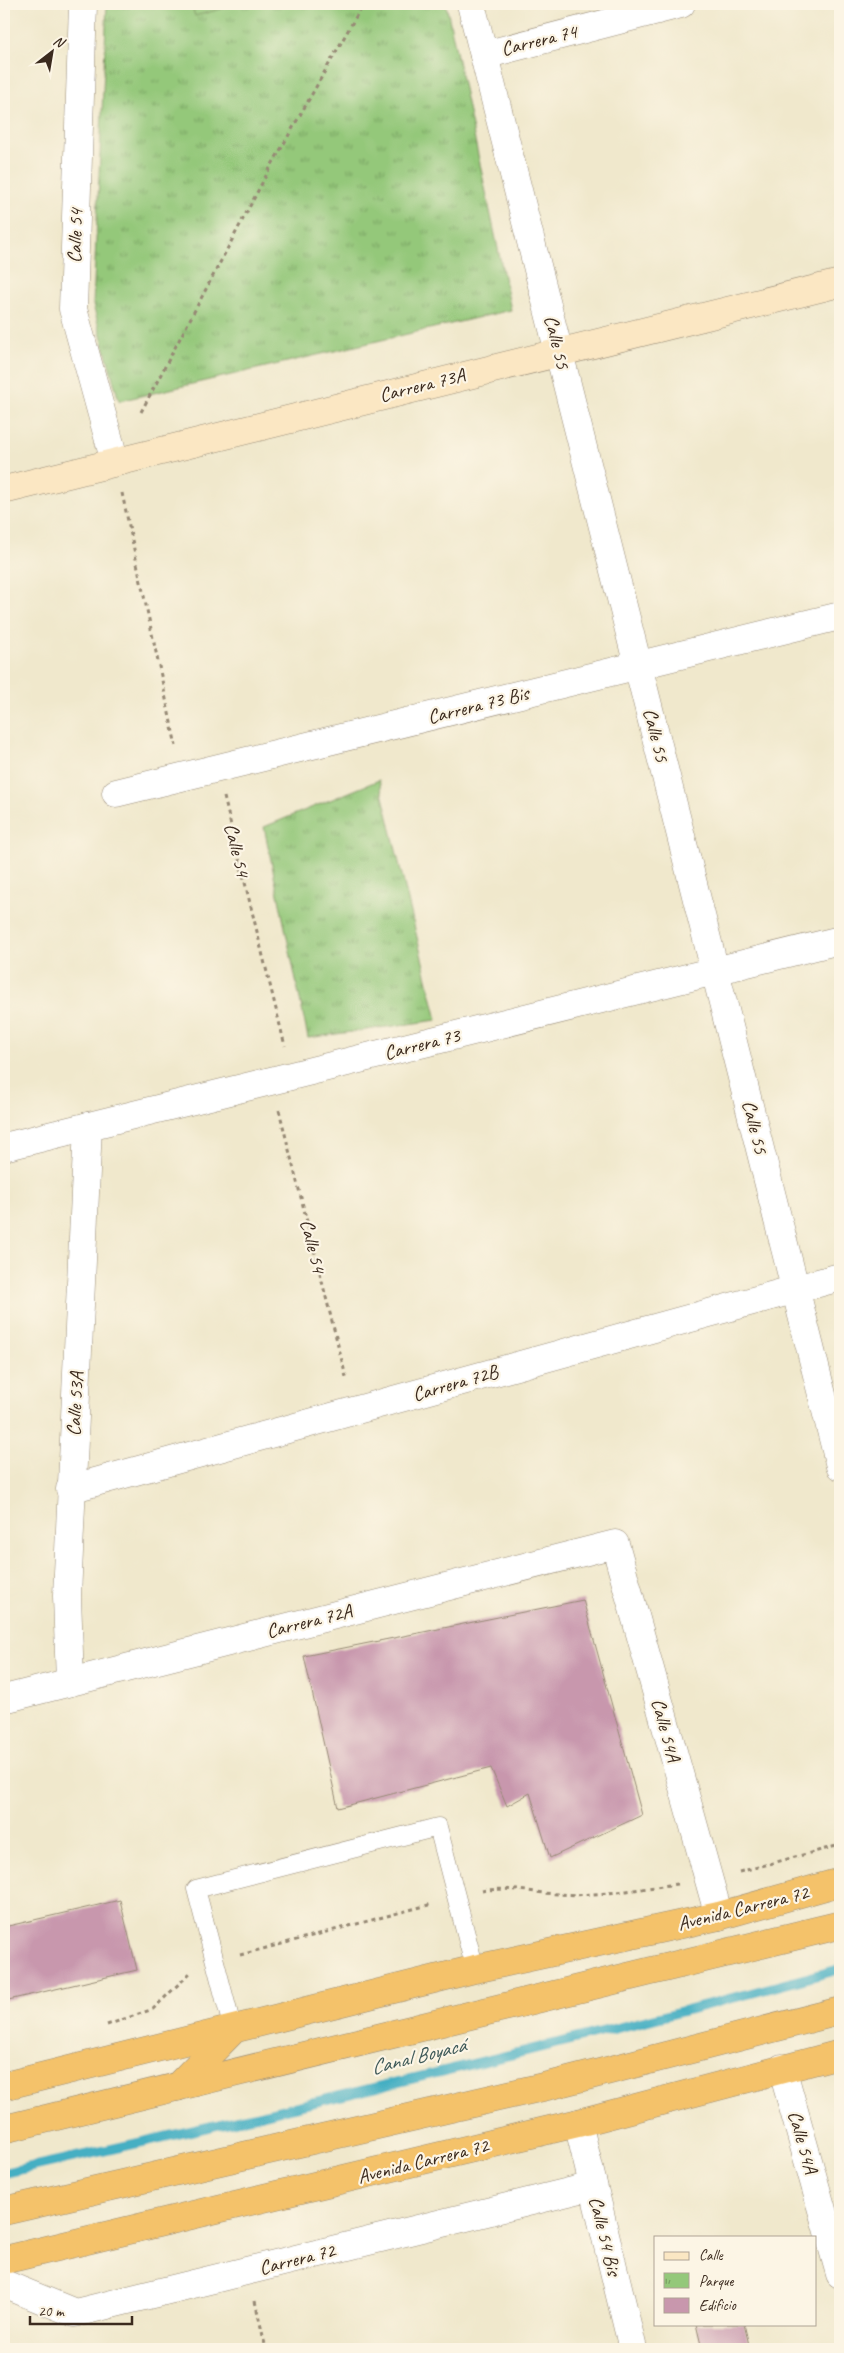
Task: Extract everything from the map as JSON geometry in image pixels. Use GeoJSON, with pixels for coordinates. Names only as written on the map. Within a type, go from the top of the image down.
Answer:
{"type":"FeatureCollection","features":[{"type":"Feature","properties":{"kind":"highway","name":"Avenida Carrera 72"},"geometry":{"type":"LineString","coordinates":[[4,2086],[475,1969],[719,1916],[840,1882]]}},
{"type":"Feature","properties":{"kind":"highway"},"geometry":{"type":"LineString","coordinates":[[719,1916],[814,1933]]}},
{"type":"Feature","properties":{"kind":"highway","name":"Avenida Carrera 72"},"geometry":{"type":"LineString","coordinates":[[4,2129],[814,1933],[840,1925]]}},
{"type":"Feature","properties":{"kind":"highway"},"geometry":{"type":"LineString","coordinates":[[4,2211],[556,2084],[840,2011]]}},
{"type":"Feature","properties":{"kind":"highway"},"geometry":{"type":"LineString","coordinates":[[177,2087],[233,2030]]}},
{"type":"Feature","properties":{"kind":"highway","name":"Avenida Carrera 72"},"geometry":{"type":"LineString","coordinates":[[4,2260],[578,2123],[840,2054]]}},
{"type":"Feature","properties":{"kind":"street","name":"Calle 54"},"geometry":{"type":"LineString","coordinates":[[83,4],[73,309],[118,473]]}},
{"type":"Feature","properties":{"kind":"street","name":"Calle 55"},"geometry":{"type":"LineString","coordinates":[[471,4],[840,1466]]}},
{"type":"Feature","properties":{"kind":"street","name":"Carrera 74"},"geometry":{"type":"LineString","coordinates":[[484,55],[681,4]]}},
{"type":"Feature","properties":{"kind":"street","name":"Carrera 73A"},"geometry":{"type":"LineString","coordinates":[[4,490],[118,473],[560,352],[840,283]]}},
{"type":"Feature","properties":{"kind":"street","name":"Carrera 73 Bis"},"geometry":{"type":"LineString","coordinates":[[116,793],[840,616]]}},
{"type":"Feature","properties":{"kind":"street","name":"Carrera 73"},"geometry":{"type":"LineString","coordinates":[[4,1147],[840,940]]}},
{"type":"Feature","properties":{"kind":"street","name":"Calle 53A"},"geometry":{"type":"LineString","coordinates":[[70,1682],[67,1596],[70,1489],[88,1126]]}},
{"type":"Feature","properties":{"kind":"street","name":"Carrera 72B"},"geometry":{"type":"LineString","coordinates":[[70,1489],[840,1276]]}},
{"type":"Feature","properties":{"kind":"street","name":"Carrera 72A"},"geometry":{"type":"LineString","coordinates":[[4,1699],[615,1544]]}},
{"type":"Feature","properties":{"kind":"street","name":"Calle 54A"},"geometry":{"type":"LineString","coordinates":[[615,1544],[719,1916]]}},
{"type":"Feature","properties":{"kind":"street","name":"Calle 54A"},"geometry":{"type":"LineString","coordinates":[[782,2068],[840,2274]]}},
{"type":"Feature","properties":{"kind":"street","name":"Calle 54 Bis"},"geometry":{"type":"LineString","coordinates":[[578,2123],[633,2349]]}},
{"type":"Feature","properties":{"kind":"street","name":"Carrera 72"},"geometry":{"type":"LineString","coordinates":[[4,2284],[75,2313],[593,2186]]}},
{"type":"Feature","properties":{"kind":"lane"},"geometry":{"type":"LineString","coordinates":[[233,2030],[196,1889],[438,1827],[475,1969]]}},
{"type":"Feature","properties":{"kind":"path"},"geometry":{"type":"LineString","coordinates":[[141,412],[269,170],[363,4]]}},
{"type":"Feature","properties":{"kind":"path"},"geometry":{"type":"LineString","coordinates":[[118,473],[183,777]]}},
{"type":"Feature","properties":{"kind":"path","name":"Calle 54"},"geometry":{"type":"LineString","coordinates":[[217,769],[354,1411]]}},
{"type":"Feature","properties":{"kind":"path"},"geometry":{"type":"LineString","coordinates":[[106,2026],[153,2010],[190,1973],[202,1965],[456,1897],[492,1890],[521,1889],[559,1895],[605,1893],[708,1881],[840,1845]]}},
{"type":"Feature","properties":{"kind":"path"},"geometry":{"type":"LineString","coordinates":[[249,2271],[266,2349]]}},
{"type":"Feature","properties":{"kind":"green space"},"geometry":{"type":"Polygon","coordinates":[[[107,4],[446,4],[511,310],[119,401],[93,305],[107,4]]]}},
{"type":"Feature","properties":{"kind":"green space"},"geometry":{"type":"Polygon","coordinates":[[[191,4],[238,4],[195,16],[191,4]]]}},
{"type":"Feature","properties":{"kind":"green space"},"geometry":{"type":"Polygon","coordinates":[[[379,780],[437,1020],[308,1038],[264,827],[379,780]]]}},
{"type":"Feature","properties":{"kind":"building"},"geometry":{"type":"Polygon","coordinates":[[[583,1600],[642,1815],[550,1858],[530,1793],[507,1806],[491,1768],[338,1808],[304,1656],[583,1600]]]}},
{"type":"Feature","properties":{"kind":"building"},"geometry":{"type":"Polygon","coordinates":[[[120,1900],[137,1970],[4,2001],[4,1927],[120,1900]]]}},
{"type":"Feature","properties":{"kind":"building"},"geometry":{"type":"Polygon","coordinates":[[[696,2326],[744,2326],[750,2349],[702,2349],[696,2326]]]}},
{"type":"Feature","properties":{"kind":"waterway","name":"Canal Boyacá"},"geometry":{"type":"LineString","coordinates":[[4,2173],[214,2126],[528,2051],[840,1969]]}}]}
